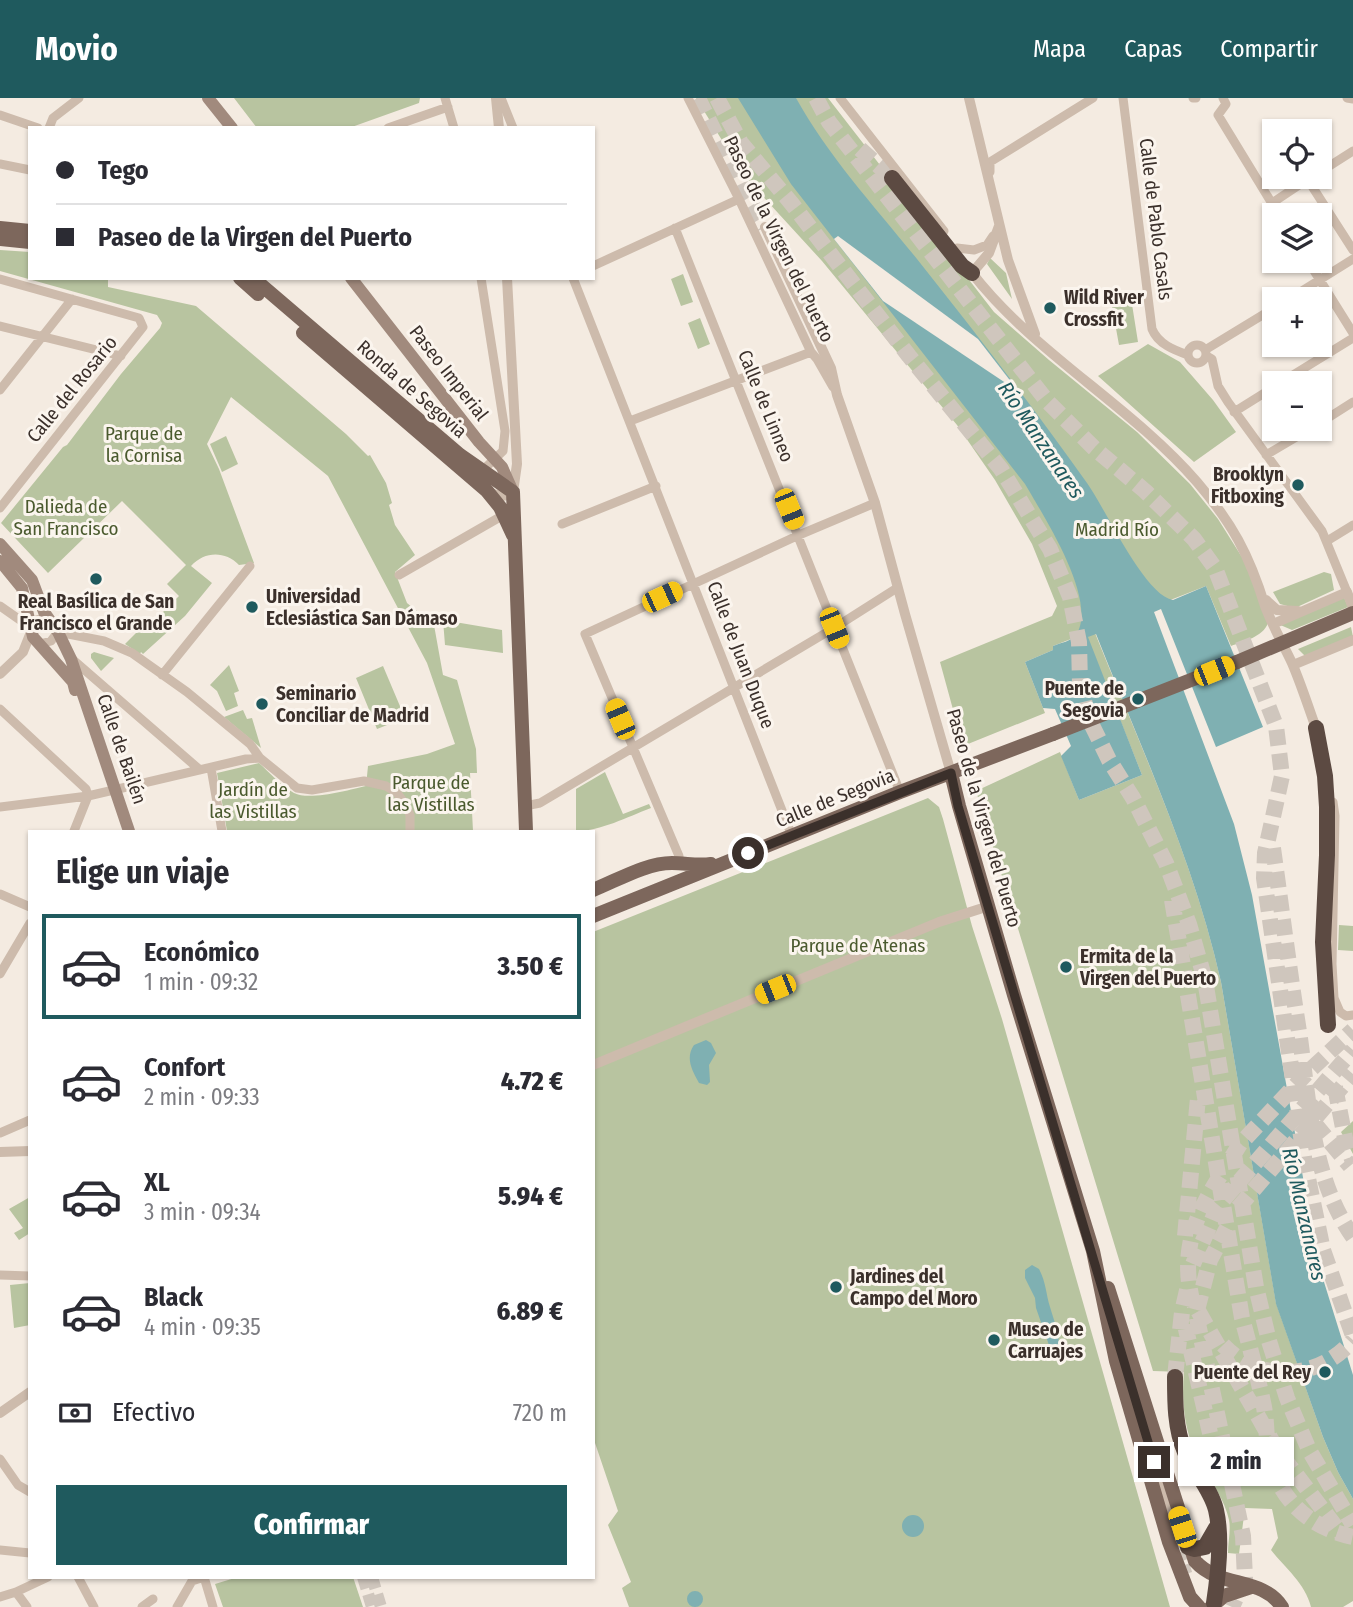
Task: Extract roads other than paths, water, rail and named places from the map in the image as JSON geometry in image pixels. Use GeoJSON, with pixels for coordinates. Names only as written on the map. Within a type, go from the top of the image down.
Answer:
{"type":"FeatureCollection","features":[{"type":"Feature","properties":{"kind":"highway"},"geometry":{"type":"LineString","coordinates":[[892,178],[962,266],[972,273]]}},
{"type":"Feature","properties":{"kind":"highway"},"geometry":{"type":"LineString","coordinates":[[1317,728],[1327,807],[1323,942],[1328,1025]]}},
{"type":"Feature","properties":{"kind":"highway"},"geometry":{"type":"LineString","coordinates":[[1175,1377],[1180,1436],[1185,1452],[1216,1511],[1217,1578],[1201,1604]]}},
{"type":"Feature","properties":{"kind":"highway"},"geometry":{"type":"LineString","coordinates":[[1180,1542],[1195,1549],[1205,1547],[1217,1525]]}},
{"type":"Feature","properties":{"kind":"main road"},"geometry":{"type":"LineString","coordinates":[[208,98],[230,126]]}},
{"type":"Feature","properties":{"kind":"main road"},"geometry":{"type":"LineString","coordinates":[[0,228],[28,231]]}},
{"type":"Feature","properties":{"kind":"main road"},"geometry":{"type":"LineString","coordinates":[[0,239],[28,242]]}},
{"type":"Feature","properties":{"kind":"main road","name":"Ronda de Segovia"},"geometry":{"type":"LineString","coordinates":[[242,280],[487,491],[504,515],[515,540]]}},
{"type":"Feature","properties":{"kind":"main road","name":"Ronda de Segovia"},"geometry":{"type":"LineString","coordinates":[[255,280],[514,498],[526,830]]}},
{"type":"Feature","properties":{"kind":"main road","name":"Paseo Imperial"},"geometry":{"type":"LineString","coordinates":[[353,280],[481,446],[498,457],[514,498]]}},
{"type":"Feature","properties":{"kind":"main road"},"geometry":{"type":"LineString","coordinates":[[0,544],[32,580],[48,617],[58,632]]}},
{"type":"Feature","properties":{"kind":"main road"},"geometry":{"type":"LineString","coordinates":[[0,561],[18,581],[24,595],[31,629],[40,645],[76,681]]}},
{"type":"Feature","properties":{"kind":"main road"},"geometry":{"type":"LineString","coordinates":[[1282,643],[1353,610]]}},
{"type":"Feature","properties":{"kind":"main road","name":"Calle de Bailén"},"geometry":{"type":"LineString","coordinates":[[58,632],[71,659],[112,790],[130,830]]}},
{"type":"Feature","properties":{"kind":"main road","name":"Calle de Segovia"},"geometry":{"type":"LineString","coordinates":[[595,915],[900,792],[1282,643]]}},
{"type":"Feature","properties":{"kind":"main road","name":"Paseo de la Virgen del Puerto"},"geometry":{"type":"LineString","coordinates":[[951,773],[958,806],[1093,1251],[1116,1362],[1201,1604]]}},
{"type":"Feature","properties":{"kind":"main road","name":"Calle de Bailén"},"geometry":{"type":"LineString","coordinates":[[112,790],[121,830]]}},
{"type":"Feature","properties":{"kind":"main road"},"geometry":{"type":"LineString","coordinates":[[595,889],[653,865],[672,863],[698,866],[726,862]]}},
{"type":"Feature","properties":{"kind":"main road","name":"Paseo de la Virgen del Puerto"},"geometry":{"type":"LineString","coordinates":[[1180,1542],[1199,1566],[1217,1578],[1269,1593],[1282,1607]]}},
{"type":"Feature","properties":{"kind":"main road"},"geometry":{"type":"LineString","coordinates":[[1201,1604],[1252,1587]]}},
{"type":"Feature","properties":{"kind":"street"},"geometry":{"type":"LineString","coordinates":[[50,126],[53,118],[79,98]]}},
{"type":"Feature","properties":{"kind":"street"},"geometry":{"type":"LineString","coordinates":[[499,98],[499,126]]}},
{"type":"Feature","properties":{"kind":"street"},"geometry":{"type":"LineString","coordinates":[[499,98],[512,126]]}},
{"type":"Feature","properties":{"kind":"street","name":"Paseo de la Virgen del Puerto"},"geometry":{"type":"LineString","coordinates":[[688,98],[811,352],[837,395]]}},
{"type":"Feature","properties":{"kind":"street"},"geometry":{"type":"LineString","coordinates":[[840,98],[957,248],[983,288],[1057,359],[1106,396],[1196,481],[1239,538],[1317,728],[1335,816],[1332,964],[1334,998],[1340,1012],[1346,1016],[1353,1015]]}},
{"type":"Feature","properties":{"kind":"street"},"geometry":{"type":"LineString","coordinates":[[969,98],[1008,260],[1036,338]]}},
{"type":"Feature","properties":{"kind":"street"},"geometry":{"type":"LineString","coordinates":[[991,195],[990,162],[1093,98]]}},
{"type":"Feature","properties":{"kind":"street","name":"Calle de Pablo Casals"},"geometry":{"type":"LineString","coordinates":[[1123,98],[1152,329],[1160,341],[1188,352]]}},
{"type":"Feature","properties":{"kind":"street"},"geometry":{"type":"LineString","coordinates":[[1223,98],[1226,104],[1218,115],[1272,203],[1293,189]]}},
{"type":"Feature","properties":{"kind":"street"},"geometry":{"type":"LineString","coordinates":[[1347,98],[1353,99]]}},
{"type":"Feature","properties":{"kind":"street"},"geometry":{"type":"LineString","coordinates":[[393,126],[447,102],[453,126]]}},
{"type":"Feature","properties":{"kind":"street"},"geometry":{"type":"LineString","coordinates":[[0,115],[32,126]]}},
{"type":"Feature","properties":{"kind":"street"},"geometry":{"type":"LineString","coordinates":[[1332,164],[1353,151]]}},
{"type":"Feature","properties":{"kind":"street"},"geometry":{"type":"LineString","coordinates":[[0,164],[28,170]]}},
{"type":"Feature","properties":{"kind":"street"},"geometry":{"type":"LineString","coordinates":[[1317,189],[1353,250]]}},
{"type":"Feature","properties":{"kind":"street"},"geometry":{"type":"LineString","coordinates":[[595,265],[739,199]]}},
{"type":"Feature","properties":{"kind":"street"},"geometry":{"type":"LineString","coordinates":[[957,248],[974,250],[987,246],[999,226]]}},
{"type":"Feature","properties":{"kind":"street"},"geometry":{"type":"LineString","coordinates":[[972,273],[989,253],[999,226]]}},
{"type":"Feature","properties":{"kind":"street","name":"Calle de Linneo"},"geometry":{"type":"LineString","coordinates":[[675,228],[900,792]]}},
{"type":"Feature","properties":{"kind":"street","name":"Paseo de la Virgen del Puerto"},"geometry":{"type":"LineString","coordinates":[[765,228],[831,368],[837,395],[875,503],[951,773]]}},
{"type":"Feature","properties":{"kind":"street"},"geometry":{"type":"LineString","coordinates":[[1309,287],[1353,259]]}},
{"type":"Feature","properties":{"kind":"street"},"geometry":{"type":"LineString","coordinates":[[1299,371],[1353,336],[1316,273]]}},
{"type":"Feature","properties":{"kind":"street"},"geometry":{"type":"LineString","coordinates":[[0,279],[72,299],[0,390]]}},
{"type":"Feature","properties":{"kind":"street"},"geometry":{"type":"LineString","coordinates":[[481,280],[505,431],[503,451],[484,470]]}},
{"type":"Feature","properties":{"kind":"street"},"geometry":{"type":"LineString","coordinates":[[399,575],[504,515],[514,498],[517,464],[507,280]]}},
{"type":"Feature","properties":{"kind":"street","name":"Calle de Juan Duque"},"geometry":{"type":"LineString","coordinates":[[574,280],[792,836]]}},
{"type":"Feature","properties":{"kind":"street","name":"Calle del Rosario"},"geometry":{"type":"LineString","coordinates":[[0,508],[141,331],[143,323],[139,317],[72,299]]}},
{"type":"Feature","properties":{"kind":"street"},"geometry":{"type":"LineString","coordinates":[[1262,316],[1206,353],[1204,361],[1195,364],[1190,361],[1188,352],[1197,345],[1206,353],[1212,359],[1218,386],[1234,412],[1308,510],[1327,541],[1353,610]]}},
{"type":"Feature","properties":{"kind":"street"},"geometry":{"type":"LineString","coordinates":[[0,326],[121,356]]}},
{"type":"Feature","properties":{"kind":"street"},"geometry":{"type":"LineString","coordinates":[[630,421],[811,352]]}},
{"type":"Feature","properties":{"kind":"street"},"geometry":{"type":"LineString","coordinates":[[1234,412],[1262,394]]}},
{"type":"Feature","properties":{"kind":"street"},"geometry":{"type":"LineString","coordinates":[[1332,415],[1353,402]]}},
{"type":"Feature","properties":{"kind":"street"},"geometry":{"type":"LineString","coordinates":[[1266,455],[1290,441]]}},
{"type":"Feature","properties":{"kind":"street"},"geometry":{"type":"LineString","coordinates":[[498,457],[509,458],[517,464]]}},
{"type":"Feature","properties":{"kind":"street"},"geometry":{"type":"LineString","coordinates":[[562,524],[656,486]]}},
{"type":"Feature","properties":{"kind":"street"},"geometry":{"type":"LineString","coordinates":[[487,491],[514,498]]}},
{"type":"Feature","properties":{"kind":"street"},"geometry":{"type":"LineString","coordinates":[[678,856],[585,634],[799,535],[875,503]]}},
{"type":"Feature","properties":{"kind":"street"},"geometry":{"type":"LineString","coordinates":[[1327,541],[1353,525]]}},
{"type":"Feature","properties":{"kind":"street"},"geometry":{"type":"LineString","coordinates":[[162,675],[250,566]]}},
{"type":"Feature","properties":{"kind":"street"},"geometry":{"type":"LineString","coordinates":[[525,806],[540,803],[897,588]]}},
{"type":"Feature","properties":{"kind":"street"},"geometry":{"type":"LineString","coordinates":[[1273,624],[1347,592]]}},
{"type":"Feature","properties":{"kind":"street"},"geometry":{"type":"LineString","coordinates":[[3,607],[20,603],[24,595]]}},
{"type":"Feature","properties":{"kind":"street"},"geometry":{"type":"LineString","coordinates":[[1264,597],[1277,610],[1301,611]]}},
{"type":"Feature","properties":{"kind":"street"},"geometry":{"type":"LineString","coordinates":[[3,607],[31,629]]}},
{"type":"Feature","properties":{"kind":"street"},"geometry":{"type":"LineString","coordinates":[[23,652],[36,620],[48,617]]}},
{"type":"Feature","properties":{"kind":"street"},"geometry":{"type":"LineString","coordinates":[[0,674],[23,652],[51,641],[58,632],[93,638],[121,647],[162,675],[250,744],[260,758],[294,786],[304,791],[348,782],[374,782],[386,786],[397,793],[405,804],[410,815],[410,830]]}},
{"type":"Feature","properties":{"kind":"street"},"geometry":{"type":"LineString","coordinates":[[1293,665],[1353,640]]}},
{"type":"Feature","properties":{"kind":"street"},"geometry":{"type":"LineString","coordinates":[[71,659],[200,770]]}},
{"type":"Feature","properties":{"kind":"street"},"geometry":{"type":"LineString","coordinates":[[0,709],[86,789],[88,796],[74,830]]}},
{"type":"Feature","properties":{"kind":"street"},"geometry":{"type":"LineString","coordinates":[[0,807],[88,796],[260,758]]}},
{"type":"Feature","properties":{"kind":"street"},"geometry":{"type":"LineString","coordinates":[[211,768],[222,830]]}},
{"type":"Feature","properties":{"kind":"street"},"geometry":{"type":"LineString","coordinates":[[0,894],[28,906]]}},
{"type":"Feature","properties":{"kind":"street"},"geometry":{"type":"LineString","coordinates":[[595,1064],[939,922],[989,906]]}},
{"type":"Feature","properties":{"kind":"street"},"geometry":{"type":"LineString","coordinates":[[0,974],[28,926]]}},
{"type":"Feature","properties":{"kind":"street"},"geometry":{"type":"LineString","coordinates":[[0,1133],[28,1121]]}},
{"type":"Feature","properties":{"kind":"street"},"geometry":{"type":"LineString","coordinates":[[0,1150],[28,1151]]}},
{"type":"Feature","properties":{"kind":"street"},"geometry":{"type":"LineString","coordinates":[[0,1275],[28,1276]]}},
{"type":"Feature","properties":{"kind":"street"},"geometry":{"type":"LineString","coordinates":[[0,1413],[28,1395]]}},
{"type":"Feature","properties":{"kind":"street"},"geometry":{"type":"LineString","coordinates":[[0,1459],[19,1485],[28,1491]]}},
{"type":"Feature","properties":{"kind":"street"},"geometry":{"type":"LineString","coordinates":[[0,1550],[28,1553]]}},
{"type":"Feature","properties":{"kind":"street"},"geometry":{"type":"LineString","coordinates":[[0,1597],[44,1579]]}},
{"type":"Feature","properties":{"kind":"street"},"geometry":{"type":"LineString","coordinates":[[79,1579],[94,1607]]}},
{"type":"Feature","properties":{"kind":"street"},"geometry":{"type":"LineString","coordinates":[[177,1607],[192,1581],[198,1579]]}},
{"type":"Feature","properties":{"kind":"street"},"geometry":{"type":"LineString","coordinates":[[205,1579],[214,1607]]}},
{"type":"Feature","properties":{"kind":"street"},"geometry":{"type":"LineString","coordinates":[[16,1592],[27,1607]]}},
{"type":"Feature","properties":{"kind":"street"},"geometry":{"type":"LineString","coordinates":[[142,1607],[153,1599]]}},
{"type":"Feature","properties":{"kind":"water","name":"Río Manzanares"},"geometry":{"type":"Polygon","coordinates":[[[738,98],[796,98],[837,161],[917,259],[1067,455],[1150,584],[1162,595],[1173,600],[1206,586],[1263,727],[1216,747],[1161,609],[1154,612],[1234,824],[1252,895],[1319,1266],[1353,1375],[1353,1499],[1323,1437],[1276,1304],[1221,982],[1210,937],[1165,805],[1096,634],[1088,637],[1142,775],[1079,800],[1061,756],[1071,746],[1055,709],[1043,708],[1025,662],[1053,650],[1053,646],[1076,635],[1081,620],[1080,601],[1066,558],[1025,484],[791,184],[738,98]]]}},
{"type":"Feature","properties":{"kind":"water"},"geometry":{"type":"Polygon","coordinates":[[[706,1040],[711,1043],[716,1053],[709,1065],[710,1082],[707,1085],[699,1083],[690,1059],[694,1045],[706,1040]]]}},
{"type":"Feature","properties":{"kind":"water"},"geometry":{"type":"Polygon","coordinates":[[[1032,1265],[1039,1269],[1045,1283],[1058,1336],[1059,1346],[1056,1350],[1050,1348],[1035,1298],[1025,1278],[1025,1270],[1032,1265]]]}},
{"type":"Feature","properties":{"kind":"water"},"geometry":{"type":"Polygon","coordinates":[[[913,1515],[921,1518],[924,1526],[921,1534],[913,1537],[905,1534],[902,1526],[905,1518],[913,1515]]]}},
{"type":"Feature","properties":{"kind":"water"},"geometry":{"type":"Polygon","coordinates":[[[695,1591],[703,1599],[695,1607],[687,1599],[695,1591]]]}},
{"type":"Feature","properties":{"kind":"tunnel"},"geometry":{"type":"LineString","coordinates":[[698,98],[742,188],[765,227]]}},
{"type":"Feature","properties":{"kind":"tunnel"},"geometry":{"type":"LineString","coordinates":[[717,98],[741,143],[1001,469],[1050,549],[1070,597],[1079,642],[1080,684],[1088,717],[1166,863],[1189,924],[1205,980],[1256,1287],[1269,1341],[1287,1398],[1309,1450],[1353,1525]]}},
{"type":"Feature","properties":{"kind":"tunnel"},"geometry":{"type":"LineString","coordinates":[[816,98],[829,122],[1047,401],[1194,539],[1215,568],[1276,726],[1282,776],[1265,853],[1264,878],[1305,1164],[1323,1250],[1353,1336]]}},
{"type":"Feature","properties":{"kind":"tunnel"},"geometry":{"type":"LineString","coordinates":[[860,149],[892,178]]}},
{"type":"Feature","properties":{"kind":"tunnel"},"geometry":{"type":"LineString","coordinates":[[1273,848],[1315,1141],[1329,1191],[1353,1237]]}},
{"type":"Feature","properties":{"kind":"tunnel"},"geometry":{"type":"LineString","coordinates":[[1172,900],[1242,1318],[1264,1407],[1269,1456],[1280,1486],[1299,1510],[1323,1527],[1353,1537]]}},
{"type":"Feature","properties":{"kind":"tunnel"},"geometry":{"type":"LineString","coordinates":[[1232,1157],[1240,1144],[1306,1074],[1353,1030]]}},
{"type":"Feature","properties":{"kind":"tunnel"},"geometry":{"type":"LineString","coordinates":[[1193,1264],[1218,1206],[1353,1050]]}},
{"type":"Feature","properties":{"kind":"tunnel"},"geometry":{"type":"LineString","coordinates":[[1238,1208],[1353,1074]]}},
{"type":"Feature","properties":{"kind":"tunnel"},"geometry":{"type":"LineString","coordinates":[[1335,1087],[1346,1143],[1353,1162]]}},
{"type":"Feature","properties":{"kind":"tunnel"},"geometry":{"type":"LineString","coordinates":[[1185,1236],[1198,1098]]}},
{"type":"Feature","properties":{"kind":"tunnel"},"geometry":{"type":"LineString","coordinates":[[1315,1124],[1350,1166]]}},
{"type":"Feature","properties":{"kind":"tunnel"},"geometry":{"type":"LineString","coordinates":[[1220,1176],[1203,1206],[1192,1235],[1188,1266],[1192,1300],[1276,1448],[1342,1535]]}},
{"type":"Feature","properties":{"kind":"tunnel"},"geometry":{"type":"LineString","coordinates":[[1227,1228],[1210,1260],[1196,1314],[1243,1536],[1245,1578],[1232,1607]]}},
{"type":"Feature","properties":{"kind":"tunnel"},"geometry":{"type":"LineString","coordinates":[[1175,1377],[1182,1312],[1188,1286]]}},
{"type":"Feature","properties":{"kind":"tunnel"},"geometry":{"type":"LineString","coordinates":[[1185,1325],[1210,1433]]}},
{"type":"Feature","properties":{"kind":"tunnel"},"geometry":{"type":"LineString","coordinates":[[1223,1345],[1238,1358],[1254,1366],[1289,1372],[1324,1363],[1353,1340]]}},
{"type":"Feature","properties":{"kind":"tunnel"},"geometry":{"type":"LineString","coordinates":[[1177,1539],[1188,1574]]}},
{"type":"Feature","properties":{"kind":"tunnel"},"geometry":{"type":"LineString","coordinates":[[364,1579],[372,1607]]}},
{"type":"Feature","properties":{"kind":"tunnel"},"geometry":{"type":"LineString","coordinates":[[373,1579],[381,1607]]}},
{"type":"Feature","properties":{"kind":"place","name":"Wild River Crossfit"},"geometry":{"type":"Point","coordinates":[1050,308]}},
{"type":"Feature","properties":{"kind":"place","name":"Brooklyn Fitboxing"},"geometry":{"type":"Point","coordinates":[1298,485]}},
{"type":"Feature","properties":{"kind":"place","name":"Real Basílica de San Francisco el Grande"},"geometry":{"type":"Point","coordinates":[96,579]}},
{"type":"Feature","properties":{"kind":"place","name":"Universidad Eclesiástica San Dámaso"},"geometry":{"type":"Point","coordinates":[252,607]}},
{"type":"Feature","properties":{"kind":"place","name":"Puente de Segovia"},"geometry":{"type":"Point","coordinates":[1138,699]}},
{"type":"Feature","properties":{"kind":"place","name":"Seminario Conciliar de Madrid"},"geometry":{"type":"Point","coordinates":[262,704]}},
{"type":"Feature","properties":{"kind":"place","name":"Ermita de la Virgen del Puerto"},"geometry":{"type":"Point","coordinates":[1066,967]}},
{"type":"Feature","properties":{"kind":"place","name":"Jardines del Campo del Moro"},"geometry":{"type":"Point","coordinates":[836,1287]}},
{"type":"Feature","properties":{"kind":"place","name":"Museo de Carruajes"},"geometry":{"type":"Point","coordinates":[994,1340]}},
{"type":"Feature","properties":{"kind":"place","name":"Puente del Rey"},"geometry":{"type":"Point","coordinates":[1325,1372]}},
{"type":"Feature","properties":{"kind":"park label","name":"Parque de la Cornisa"},"geometry":{"type":"Point","coordinates":[144,444]}},
{"type":"Feature","properties":{"kind":"park label","name":"Dalieda de San Francisco"},"geometry":{"type":"Point","coordinates":[66,517]}},
{"type":"Feature","properties":{"kind":"park label","name":"Madrid Río"},"geometry":{"type":"Point","coordinates":[1117,529]}},
{"type":"Feature","properties":{"kind":"park label","name":"Parque de las Vistillas"},"geometry":{"type":"Point","coordinates":[431,793]}},
{"type":"Feature","properties":{"kind":"park label","name":"Jardín de las Vistillas"},"geometry":{"type":"Point","coordinates":[253,800]}},
{"type":"Feature","properties":{"kind":"park label","name":"Parque de Atenas"},"geometry":{"type":"Point","coordinates":[858,945]}}]}
